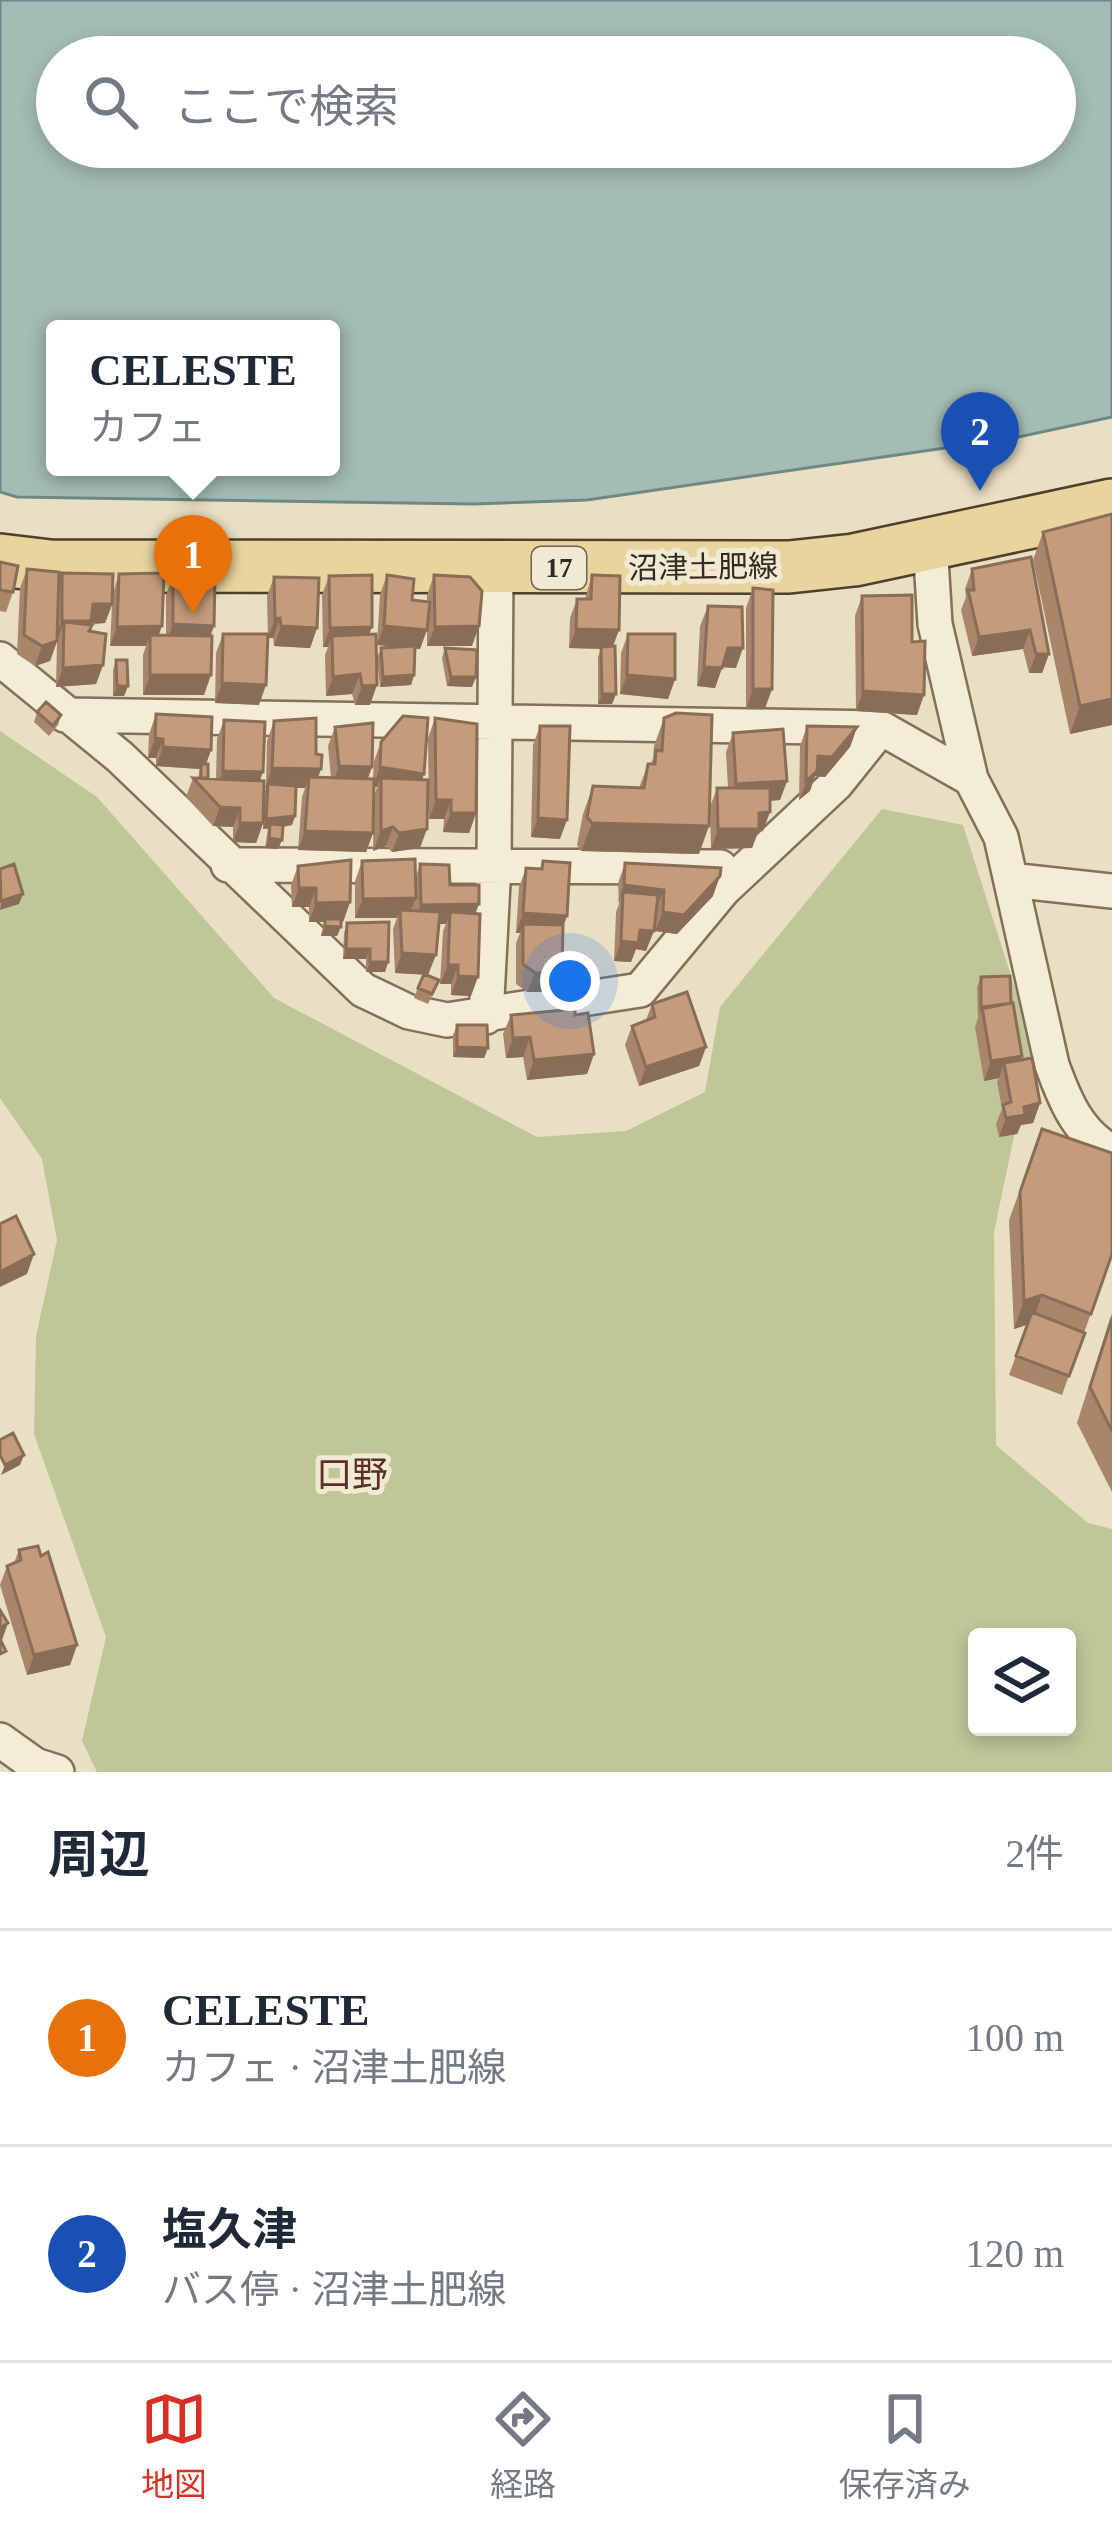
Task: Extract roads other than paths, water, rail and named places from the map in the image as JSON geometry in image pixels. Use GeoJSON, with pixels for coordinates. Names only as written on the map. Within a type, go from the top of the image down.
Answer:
{"type":"FeatureCollection","features":[{"type":"Feature","properties":{"kind":"main road","name":"沼津土肥線"},"geometry":{"type":"LineString","coordinates":[[0,560],[50,566],[789,567],[1112,505]]}},
{"type":"Feature","properties":{"kind":"street"},"geometry":{"type":"LineString","coordinates":[[930,543],[935,624],[971,779],[1001,837],[1059,1084],[1089,1139],[1112,1152]]}},
{"type":"Feature","properties":{"kind":"street"},"geometry":{"type":"LineString","coordinates":[[486,1017],[494,864],[496,569]]}},
{"type":"Feature","properties":{"kind":"street"},"geometry":{"type":"LineString","coordinates":[[0,659],[120,758],[363,990],[409,1012],[447,1020],[640,989],[723,890],[836,784],[881,728]]}},
{"type":"Feature","properties":{"kind":"street"},"geometry":{"type":"LineString","coordinates":[[65,715],[881,728],[971,779]]}},
{"type":"Feature","properties":{"kind":"street"},"geometry":{"type":"LineString","coordinates":[[228,865],[720,867],[723,890]]}},
{"type":"Feature","properties":{"kind":"street"},"geometry":{"type":"LineString","coordinates":[[1011,880],[1112,891]]}},
{"type":"Feature","properties":{"kind":"street"},"geometry":{"type":"LineString","coordinates":[[0,1739],[35,1766],[57,1772]]}},
{"type":"Feature","properties":{"kind":"water"},"geometry":{"type":"Polygon","coordinates":[[[0,0],[1112,0],[1112,417],[1014,438],[587,500],[474,504],[17,497],[0,492],[0,0]]]}},
{"type":"Feature","properties":{"kind":"place","name":"塩久津"},"geometry":{"type":"Point","coordinates":[980,491]}},
{"type":"Feature","properties":{"kind":"place","name":"CELESTE"},"geometry":{"type":"Point","coordinates":[193,614]}},
{"type":"Feature","properties":{"kind":"district","name":"口野"},"geometry":{"type":"Point","coordinates":[352,1475]}}]}
